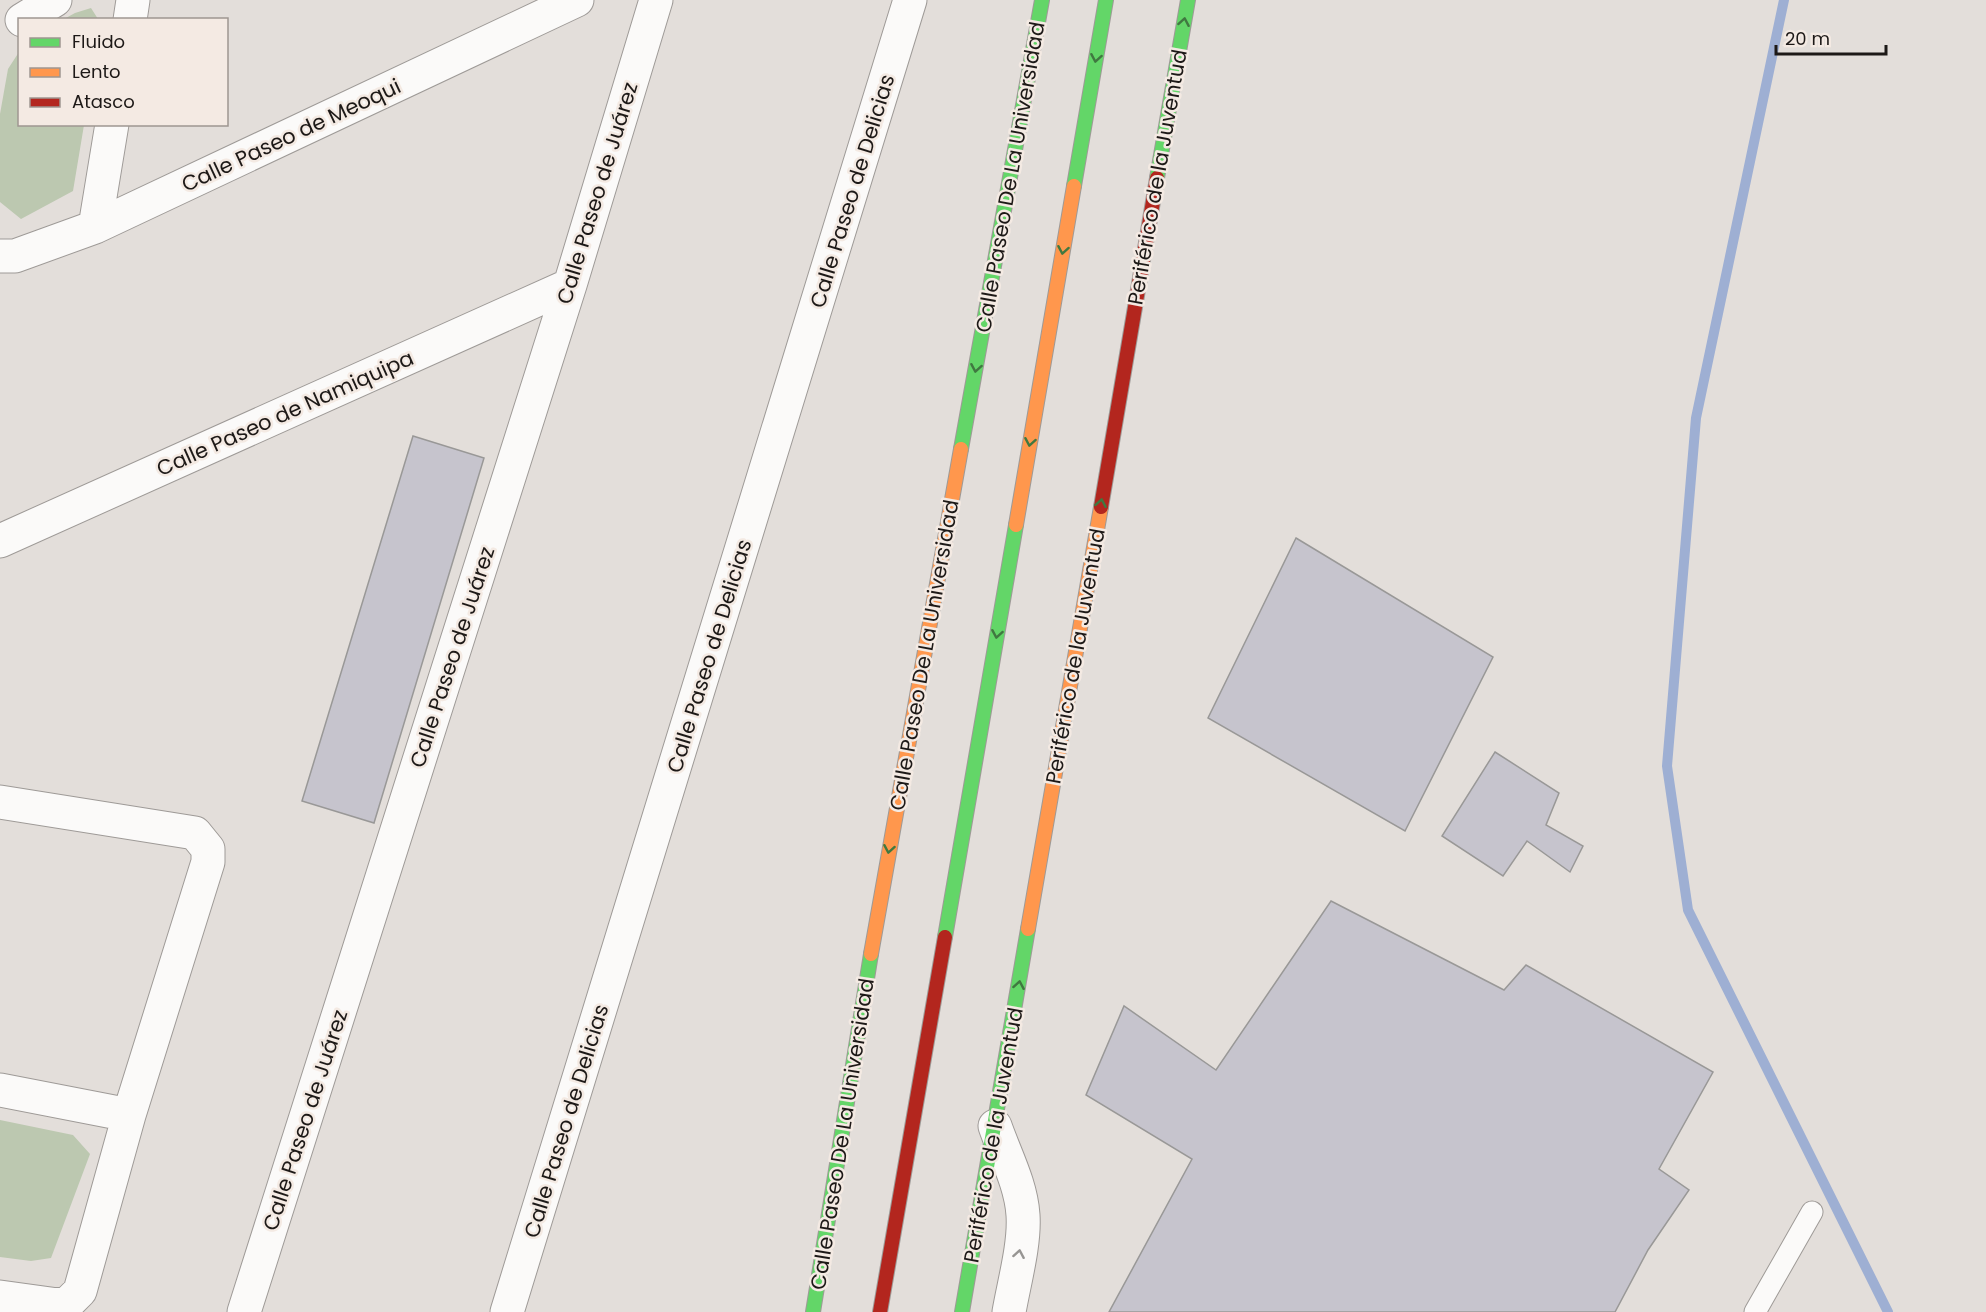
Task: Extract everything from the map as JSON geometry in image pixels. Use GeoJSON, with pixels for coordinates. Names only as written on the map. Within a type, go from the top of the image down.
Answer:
{"type":"FeatureCollection","features":[{"type":"Feature","properties":{"kind":"main road","name":"Calle Paseo De La Universidad"},"geometry":{"type":"LineString","coordinates":[[813,1312],[886,864],[1042,0]]}},
{"type":"Feature","properties":{"kind":"main road"},"geometry":{"type":"LineString","coordinates":[[880,1312],[1106,0]]}},
{"type":"Feature","properties":{"kind":"main road","name":"Periférico de la Juventud"},"geometry":{"type":"LineString","coordinates":[[962,1312],[1188,0]]}},
{"type":"Feature","properties":{"kind":"street"},"geometry":{"type":"LineString","coordinates":[[24,18],[55,0]]}},
{"type":"Feature","properties":{"kind":"street"},"geometry":{"type":"LineString","coordinates":[[130,18],[134,0]]}},
{"type":"Feature","properties":{"kind":"street","name":"Calle Paseo de Meoqui"},"geometry":{"type":"LineString","coordinates":[[0,256],[15,256],[95,227],[577,0]]}},
{"type":"Feature","properties":{"kind":"street","name":"Calle Paseo de Juárez"},"geometry":{"type":"LineString","coordinates":[[244,1312],[570,285],[656,0]]}},
{"type":"Feature","properties":{"kind":"street","name":"Calle Paseo de Delicias"},"geometry":{"type":"LineString","coordinates":[[507,1312],[910,0]]}},
{"type":"Feature","properties":{"kind":"street"},"geometry":{"type":"LineString","coordinates":[[0,33],[18,22]]}},
{"type":"Feature","properties":{"kind":"street"},"geometry":{"type":"LineString","coordinates":[[95,227],[112,126]]}},
{"type":"Feature","properties":{"kind":"street","name":"Calle Paseo de Namiquipa"},"geometry":{"type":"LineString","coordinates":[[0,541],[570,285]]}},
{"type":"Feature","properties":{"kind":"street"},"geometry":{"type":"LineString","coordinates":[[0,802],[195,833],[208,849],[208,861],[129,1115],[80,1291],[68,1303],[58,1305],[11,1303]]}},
{"type":"Feature","properties":{"kind":"street"},"geometry":{"type":"LineString","coordinates":[[0,1090],[129,1115]]}},
{"type":"Feature","properties":{"kind":"street"},"geometry":{"type":"LineString","coordinates":[[995,1126],[1019,1189],[1023,1215],[1022,1235],[1009,1312]]}},
{"type":"Feature","properties":{"kind":"lane"},"geometry":{"type":"LineString","coordinates":[[1755,1312],[1812,1212]]}},
{"type":"Feature","properties":{"kind":"green space"},"geometry":{"type":"Polygon","coordinates":[[[91,8],[97,18],[66,18],[91,8]]]}},
{"type":"Feature","properties":{"kind":"green space"},"geometry":{"type":"Polygon","coordinates":[[[18,54],[18,126],[84,126],[73,191],[21,219],[0,202],[0,114],[8,69],[18,54]]]}},
{"type":"Feature","properties":{"kind":"green space"},"geometry":{"type":"Polygon","coordinates":[[[0,1120],[73,1135],[90,1154],[51,1258],[31,1261],[0,1257],[0,1120]]]}},
{"type":"Feature","properties":{"kind":"building"},"geometry":{"type":"Polygon","coordinates":[[[413,436],[484,458],[374,823],[302,801],[413,436]]]}},
{"type":"Feature","properties":{"kind":"building"},"geometry":{"type":"Polygon","coordinates":[[[1296,538],[1493,657],[1405,831],[1208,718],[1296,538]]]}},
{"type":"Feature","properties":{"kind":"building"},"geometry":{"type":"Polygon","coordinates":[[[1495,752],[1559,793],[1546,825],[1583,846],[1570,872],[1527,841],[1503,876],[1442,836],[1495,752]]]}},
{"type":"Feature","properties":{"kind":"building"},"geometry":{"type":"Polygon","coordinates":[[[1331,901],[1504,990],[1526,965],[1713,1072],[1659,1169],[1689,1190],[1648,1250],[1615,1312],[1109,1312],[1192,1159],[1086,1095],[1124,1006],[1216,1070],[1331,901]]]}},
{"type":"Feature","properties":{"kind":"waterway"},"geometry":{"type":"LineString","coordinates":[[1784,0],[1696,418],[1667,766],[1688,910],[1888,1312]]}},
{"type":"Feature","properties":{"kind":"traffic: fast"},"geometry":{"type":"LineString","coordinates":[[961,449],[1042,0]]}},
{"type":"Feature","properties":{"kind":"traffic: fast"},"geometry":{"type":"LineString","coordinates":[[1074,186],[1106,0]]}},
{"type":"Feature","properties":{"kind":"traffic: fast"},"geometry":{"type":"LineString","coordinates":[[1157,178],[1188,0]]}},
{"type":"Feature","properties":{"kind":"traffic: fast"},"geometry":{"type":"LineString","coordinates":[[945,937],[1016,525]]}},
{"type":"Feature","properties":{"kind":"traffic: fast"},"geometry":{"type":"LineString","coordinates":[[962,1312],[1028,929]]}},
{"type":"Feature","properties":{"kind":"traffic: fast"},"geometry":{"type":"LineString","coordinates":[[813,1312],[871,954]]}},
{"type":"Feature","properties":{"kind":"traffic: slow"},"geometry":{"type":"LineString","coordinates":[[1016,525],[1074,186]]}},
{"type":"Feature","properties":{"kind":"traffic: slow"},"geometry":{"type":"LineString","coordinates":[[871,954],[961,449]]}},
{"type":"Feature","properties":{"kind":"traffic: slow"},"geometry":{"type":"LineString","coordinates":[[1028,929],[1101,507]]}},
{"type":"Feature","properties":{"kind":"traffic: jam"},"geometry":{"type":"LineString","coordinates":[[1101,507],[1157,178]]}},
{"type":"Feature","properties":{"kind":"traffic: jam"},"geometry":{"type":"LineString","coordinates":[[880,1312],[945,937]]}}]}
